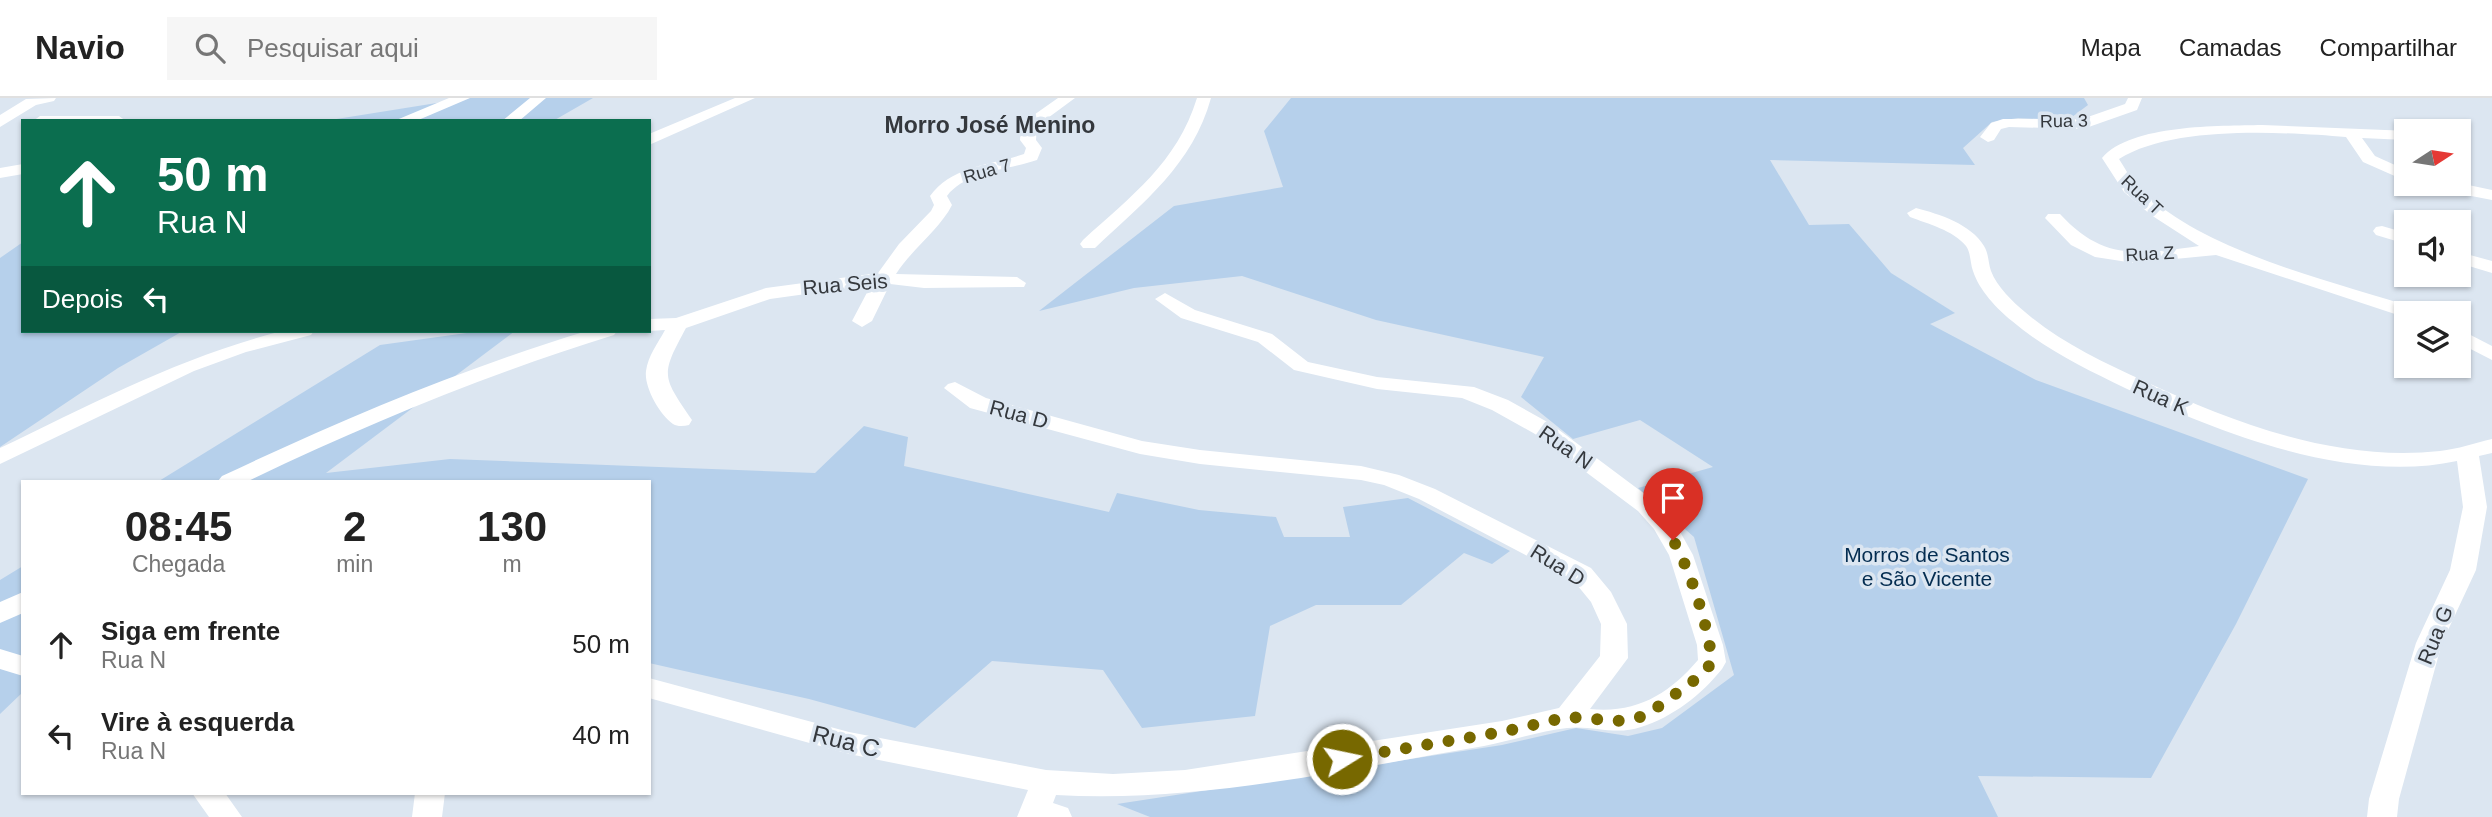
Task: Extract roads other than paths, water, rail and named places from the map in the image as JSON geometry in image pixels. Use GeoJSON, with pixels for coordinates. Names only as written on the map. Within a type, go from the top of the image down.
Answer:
{"type":"FeatureCollection","features":[{"type":"Feature","properties":{"kind":"street"},"geometry":{"type":"LineString","coordinates":[[12,98],[31,102]]}},
{"type":"Feature","properties":{"kind":"street"},"geometry":{"type":"LineString","coordinates":[[0,123],[31,102],[48,98]]}},
{"type":"Feature","properties":{"kind":"street"},"geometry":{"type":"LineString","coordinates":[[406,119],[463,98]]}},
{"type":"Feature","properties":{"kind":"street"},"geometry":{"type":"LineString","coordinates":[[512,119],[539,98]]}},
{"type":"Feature","properties":{"kind":"street"},"geometry":{"type":"LineString","coordinates":[[651,139],[748,98]]}},
{"type":"Feature","properties":{"kind":"street","name":"Rua 7"},"geometry":{"type":"LineString","coordinates":[[862,321],[882,278],[915,237],[940,213],[943,205],[938,196],[942,188],[958,178],[1031,157],[1034,148],[1028,139],[1029,124],[1068,98]]}},
{"type":"Feature","properties":{"kind":"street"},"geometry":{"type":"LineString","coordinates":[[1089,244],[1172,166],[1192,134],[1204,98]]}},
{"type":"Feature","properties":{"kind":"street","name":"Rua 3"},"geometry":{"type":"LineString","coordinates":[[1988,137],[1996,126],[2008,122],[2083,124],[2132,107],[2135,98]]}},
{"type":"Feature","properties":{"kind":"street"},"geometry":{"type":"LineString","coordinates":[[0,123],[21,122]]}},
{"type":"Feature","properties":{"kind":"street"},"geometry":{"type":"LineString","coordinates":[[2083,124],[2134,142]]}},
{"type":"Feature","properties":{"kind":"street","name":"Rua T"},"geometry":{"type":"LineString","coordinates":[[2351,133],[2289,128],[2173,135],[2134,142],[2118,149],[2110,158],[2113,167],[2130,188],[2157,211],[2217,249],[2394,307]]}},
{"type":"Feature","properties":{"kind":"street"},"geometry":{"type":"LineString","coordinates":[[2351,133],[2394,135]]}},
{"type":"Feature","properties":{"kind":"street"},"geometry":{"type":"LineString","coordinates":[[2351,133],[2369,159],[2394,170]]}},
{"type":"Feature","properties":{"kind":"street"},"geometry":{"type":"LineString","coordinates":[[0,173],[21,169]]}},
{"type":"Feature","properties":{"kind":"street"},"geometry":{"type":"LineString","coordinates":[[2471,191],[2492,195]]}},
{"type":"Feature","properties":{"kind":"street","name":"Rua K"},"geometry":{"type":"LineString","coordinates":[[1916,213],[1945,225],[1976,247],[1982,274],[2014,313],[2037,332],[2077,357],[2168,401],[2248,434],[2319,453],[2384,459],[2437,458],[2480,449]]}},
{"type":"Feature","properties":{"kind":"street","name":"Rua Z"},"geometry":{"type":"LineString","coordinates":[[2054,218],[2075,239],[2107,254],[2134,257],[2217,249]]}},
{"type":"Feature","properties":{"kind":"street"},"geometry":{"type":"LineString","coordinates":[[2382,231],[2394,235]]}},
{"type":"Feature","properties":{"kind":"street"},"geometry":{"type":"LineString","coordinates":[[2471,261],[2492,267]]}},
{"type":"Feature","properties":{"kind":"street","name":"Rua Seis"},"geometry":{"type":"LineString","coordinates":[[651,324],[678,324],[766,294],[808,286],[882,278],[924,282],[1017,283]]}},
{"type":"Feature","properties":{"kind":"street","name":"Rua N"},"geometry":{"type":"LineString","coordinates":[[1166,299],[1188,314],[1265,338],[1301,366],[1313,370],[1377,383],[1466,392],[1500,405],[1543,429],[1646,506],[1664,525],[1681,555],[1710,645],[1712,662],[1703,674],[1645,716],[1621,721],[1568,717]]}},
{"type":"Feature","properties":{"kind":"street"},"geometry":{"type":"LineString","coordinates":[[678,324],[660,362],[655,381],[660,397],[681,420]]}},
{"type":"Feature","properties":{"kind":"street"},"geometry":{"type":"LineString","coordinates":[[0,457],[187,366],[239,348],[296,333]]}},
{"type":"Feature","properties":{"kind":"street"},"geometry":{"type":"LineString","coordinates":[[232,480],[327,435],[553,347],[600,333]]}},
{"type":"Feature","properties":{"kind":"street"},"geometry":{"type":"LineString","coordinates":[[2471,342],[2492,354]]}},
{"type":"Feature","properties":{"kind":"street","name":"Rua D"},"geometry":{"type":"LineString","coordinates":[[955,388],[978,403],[1140,447],[1225,460],[1361,473],[1391,480],[1427,494],[1556,559],[1582,574],[1602,598],[1614,624],[1614,658],[1568,717]]}},
{"type":"Feature","properties":{"kind":"street","name":"Rua G"},"geometry":{"type":"LineString","coordinates":[[2382,817],[2384,799],[2429,643],[2463,570],[2475,507],[2480,449]]}},
{"type":"Feature","properties":{"kind":"street"},"geometry":{"type":"LineString","coordinates":[[0,614],[21,602]]}},
{"type":"Feature","properties":{"kind":"street"},"geometry":{"type":"LineString","coordinates":[[0,659],[21,665]]}},
{"type":"Feature","properties":{"kind":"street","name":"Rua C"},"geometry":{"type":"LineString","coordinates":[[651,689],[849,743],[1042,806]]}},
{"type":"Feature","properties":{"kind":"street"},"geometry":{"type":"LineString","coordinates":[[1042,806],[1113,786],[1198,780],[1488,735],[1568,717]]}},
{"type":"Feature","properties":{"kind":"street"},"geometry":{"type":"LineString","coordinates":[[209,795],[227,817]]}},
{"type":"Feature","properties":{"kind":"street"},"geometry":{"type":"LineString","coordinates":[[427,817],[430,795]]}},
{"type":"Feature","properties":{"kind":"district","name":"Morro José Menino"},"geometry":{"type":"Point","coordinates":[990,125]}},
{"type":"Feature","properties":{"kind":"park label","name":"Morros de Santos e São Vicente"},"geometry":{"type":"Point","coordinates":[1927,566]}}]}
